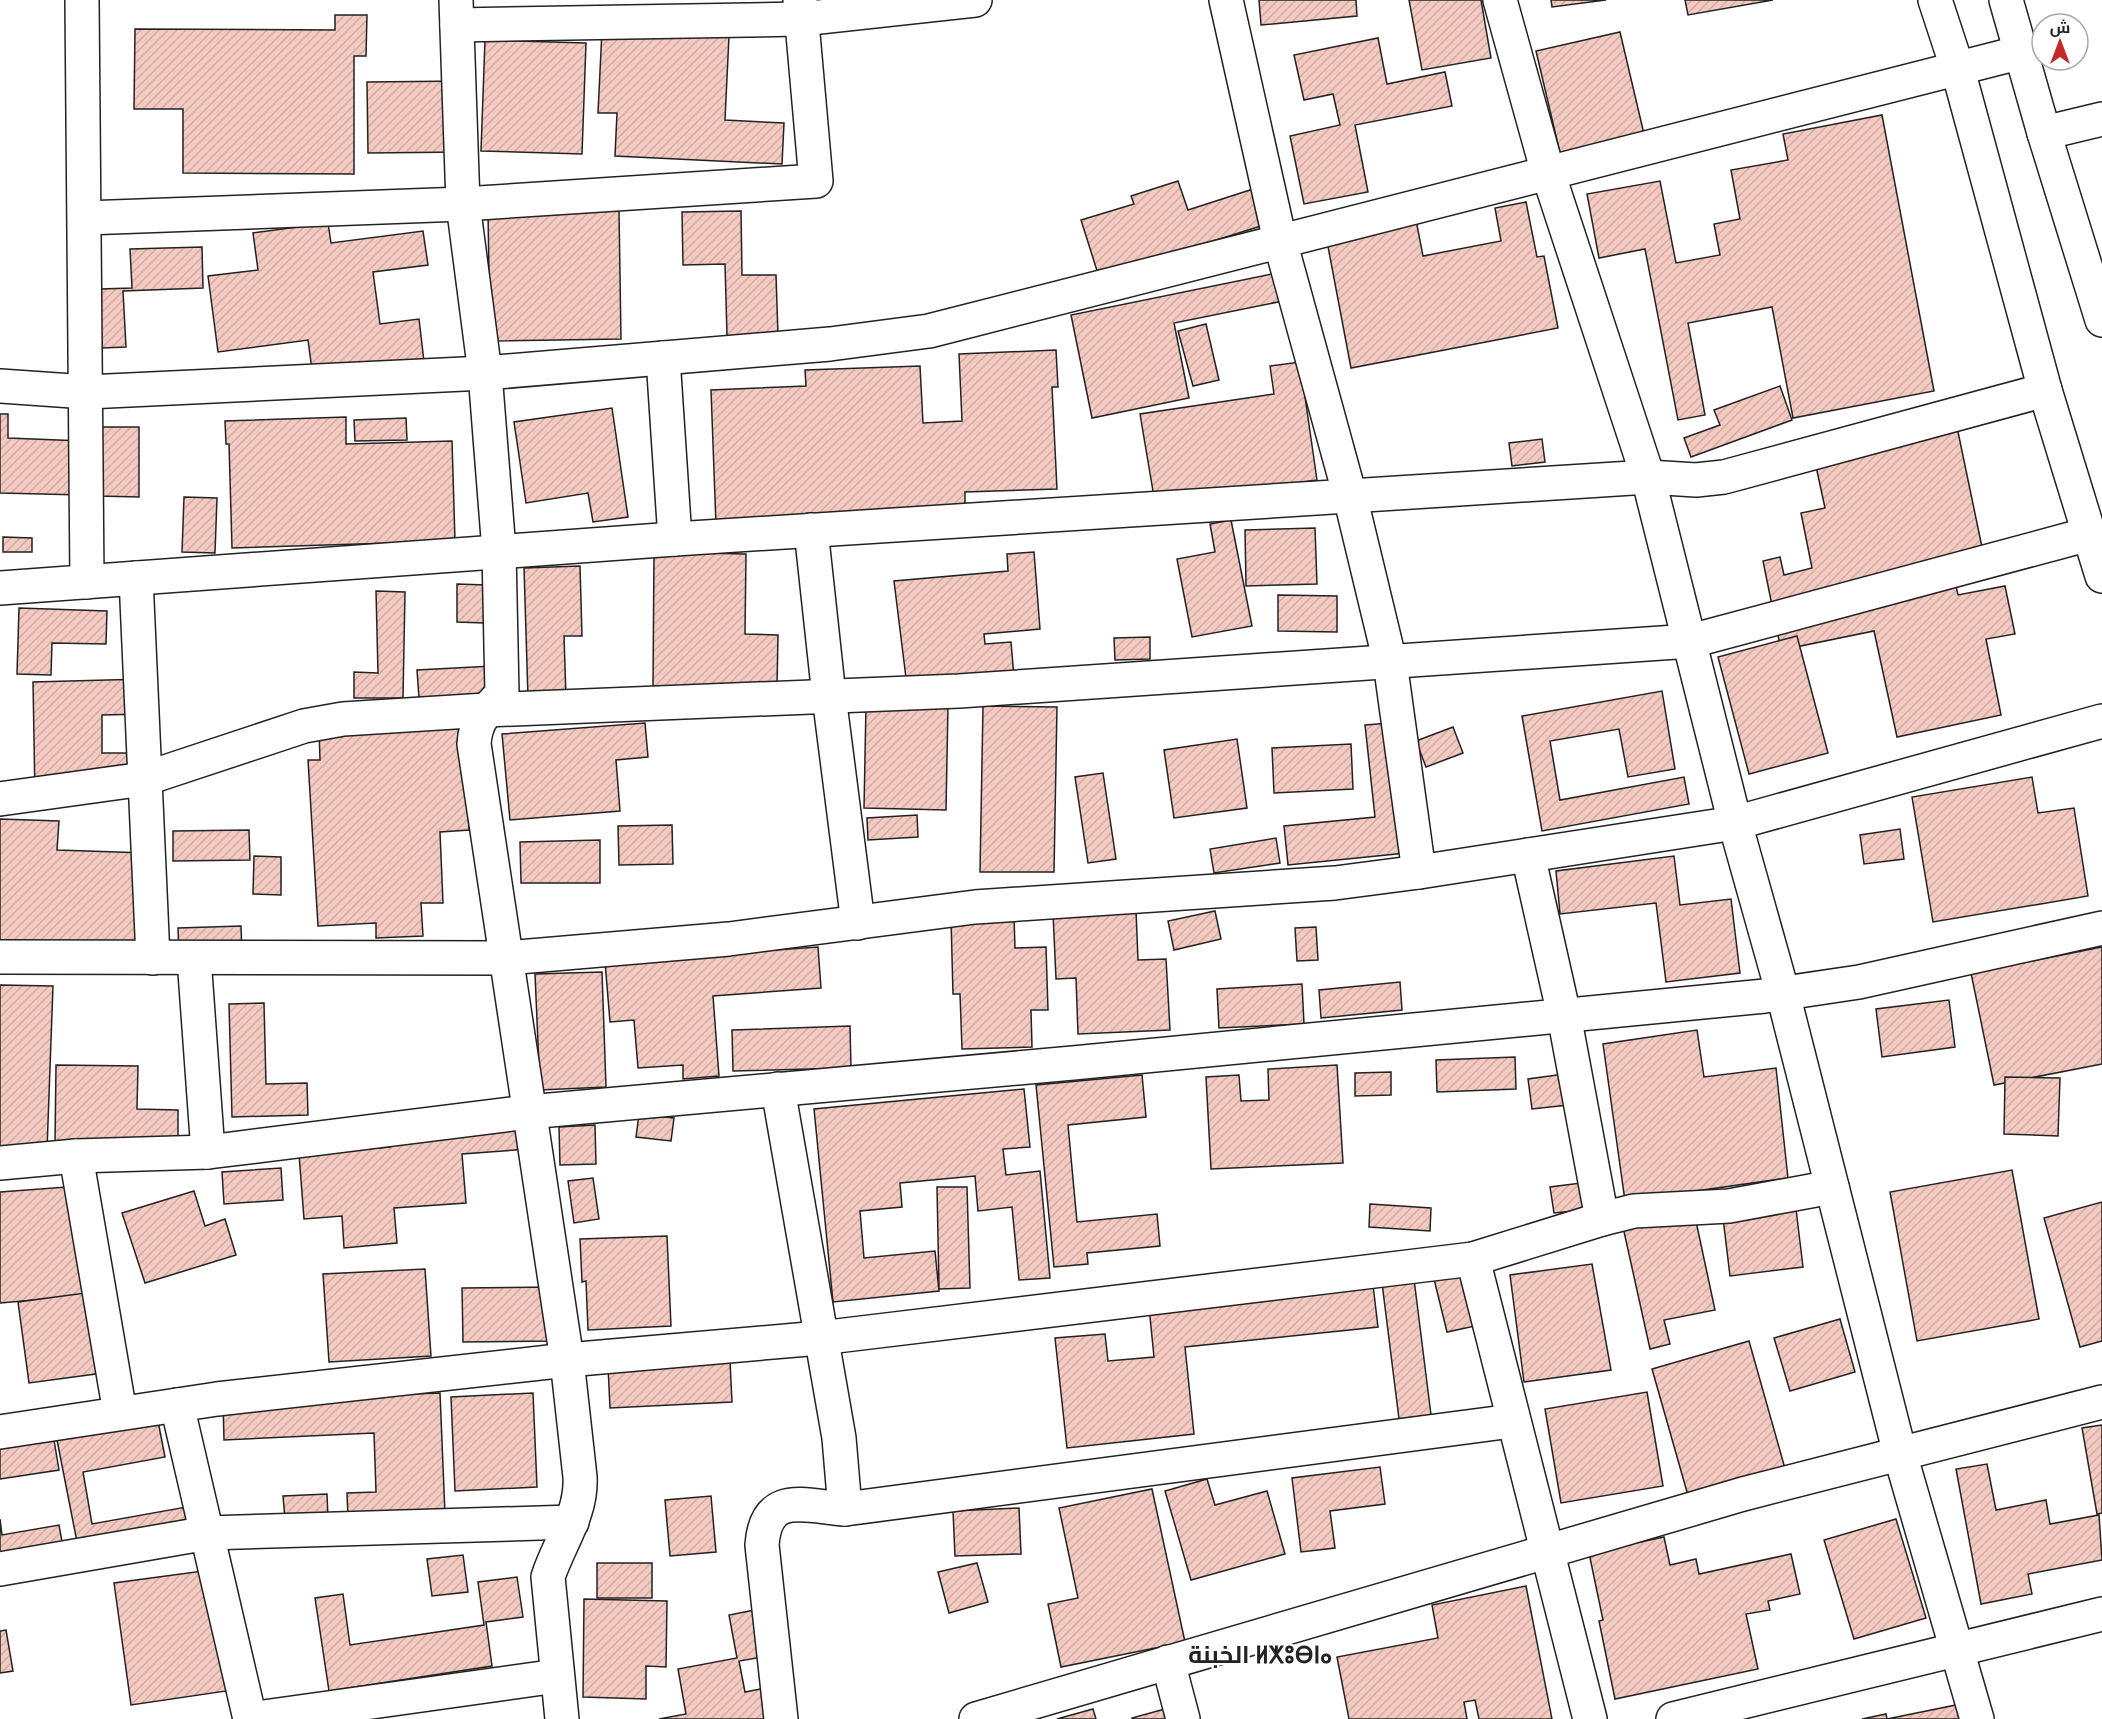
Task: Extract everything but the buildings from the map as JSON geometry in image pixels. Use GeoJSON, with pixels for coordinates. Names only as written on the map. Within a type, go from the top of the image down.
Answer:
{"type":"FeatureCollection","features":[{"type":"Feature","properties":{"kind":"street"},"geometry":{"type":"LineString","coordinates":[[82,0],[87,582]]}},
{"type":"Feature","properties":{"kind":"street"},"geometry":{"type":"LineString","coordinates":[[562,1719],[548,1577],[554,1558],[572,1522],[581,1494],[567,1360],[474,744],[475,728],[486,710],[502,694],[499,551],[485,373],[464,204],[456,12],[800,9],[975,0]]}},
{"type":"Feature","properties":{"kind":"street"},"geometry":{"type":"LineString","coordinates":[[1226,0],[1280,241],[1350,496],[1390,662],[1419,872]]}},
{"type":"Feature","properties":{"kind":"street"},"geometry":{"type":"LineString","coordinates":[[1500,0],[1548,173],[1648,477],[1735,823],[1783,994],[1900,1454],[1977,1719]]}},
{"type":"Feature","properties":{"kind":"street"},"geometry":{"type":"LineString","coordinates":[[1935,0],[1958,70],[2045,390],[2102,576]]}},
{"type":"Feature","properties":{"kind":"street"},"geometry":{"type":"LineString","coordinates":[[2006,0],[2044,134],[2102,320]]}},
{"type":"Feature","properties":{"kind":"street"},"geometry":{"type":"LineString","coordinates":[[85,218],[464,204],[816,180],[800,9]]}},
{"type":"Feature","properties":{"kind":"street"},"geometry":{"type":"LineString","coordinates":[[0,386],[87,392],[485,373],[830,344],[928,330],[2022,52]]}},
{"type":"Feature","properties":{"kind":"street"},"geometry":{"type":"LineString","coordinates":[[2044,134],[2102,119]]}},
{"type":"Feature","properties":{"kind":"street"},"geometry":{"type":"LineString","coordinates":[[663,358],[675,539]]}},
{"type":"Feature","properties":{"kind":"street"},"geometry":{"type":"LineString","coordinates":[[0,588],[811,530],[1648,477],[1696,480],[1724,477],[2045,390]]}},
{"type":"Feature","properties":{"kind":"street"},"geometry":{"type":"LineString","coordinates":[[811,530],[829,696],[858,923]]}},
{"type":"Feature","properties":{"kind":"street"},"geometry":{"type":"LineString","coordinates":[[0,799],[144,779],[319,722],[486,710],[959,691],[1691,641],[2089,534]]}},
{"type":"Feature","properties":{"kind":"street"},"geometry":{"type":"LineString","coordinates":[[136,578],[153,958]]}},
{"type":"Feature","properties":{"kind":"street"},"geometry":{"type":"LineString","coordinates":[[0,957],[506,958],[729,939],[975,907],[1335,883],[1735,823],[2102,721]]}},
{"type":"Feature","properties":{"kind":"street"},"geometry":{"type":"LineString","coordinates":[[1528,855],[1564,1015],[1602,1219]]}},
{"type":"Feature","properties":{"kind":"street"},"geometry":{"type":"LineString","coordinates":[[0,1163],[76,1156],[208,1152],[528,1112],[1783,994],[1859,982],[2102,928]]}},
{"type":"Feature","properties":{"kind":"street"},"geometry":{"type":"LineString","coordinates":[[194,958],[208,1152]]}},
{"type":"Feature","properties":{"kind":"street"},"geometry":{"type":"LineString","coordinates":[[778,1089],[839,1438],[845,1509]]}},
{"type":"Feature","properties":{"kind":"street"},"geometry":{"type":"LineString","coordinates":[[76,1156],[120,1413]]}},
{"type":"Feature","properties":{"kind":"street"},"geometry":{"type":"LineString","coordinates":[[0,1432],[177,1405],[567,1360],[820,1338],[1473,1258],[1634,1211],[1729,1206],[1832,1187]]}},
{"type":"Feature","properties":{"kind":"street"},"geometry":{"type":"LineString","coordinates":[[1473,1258],[1545,1552],[1590,1719]]}},
{"type":"Feature","properties":{"kind":"street"},"geometry":{"type":"LineString","coordinates":[[976,1719],[1743,1494],[2102,1402]]}},
{"type":"Feature","properties":{"kind":"street"},"geometry":{"type":"LineString","coordinates":[[177,1405],[250,1719],[557,1676]]}},
{"type":"Feature","properties":{"kind":"street"},"geometry":{"type":"LineString","coordinates":[[781,1719],[762,1545],[764,1526],[772,1512],[784,1505],[845,1509],[1512,1421]]}},
{"type":"Feature","properties":{"kind":"street"},"geometry":{"type":"LineString","coordinates":[[0,1569],[208,1533],[572,1522]]}},
{"type":"Feature","properties":{"kind":"street"},"geometry":{"type":"LineString","coordinates":[[1672,1719],[2102,1614]]}},
{"type":"Feature","properties":{"kind":"street"},"geometry":{"type":"LineString","coordinates":[[1168,1662],[1183,1719]]}},
{"type":"Feature","properties":{"kind":"district","name":"الخبنة ⵍⵅⵓⴱⵏⴰ"},"geometry":{"type":"Point","coordinates":[1260,1655]}}]}
